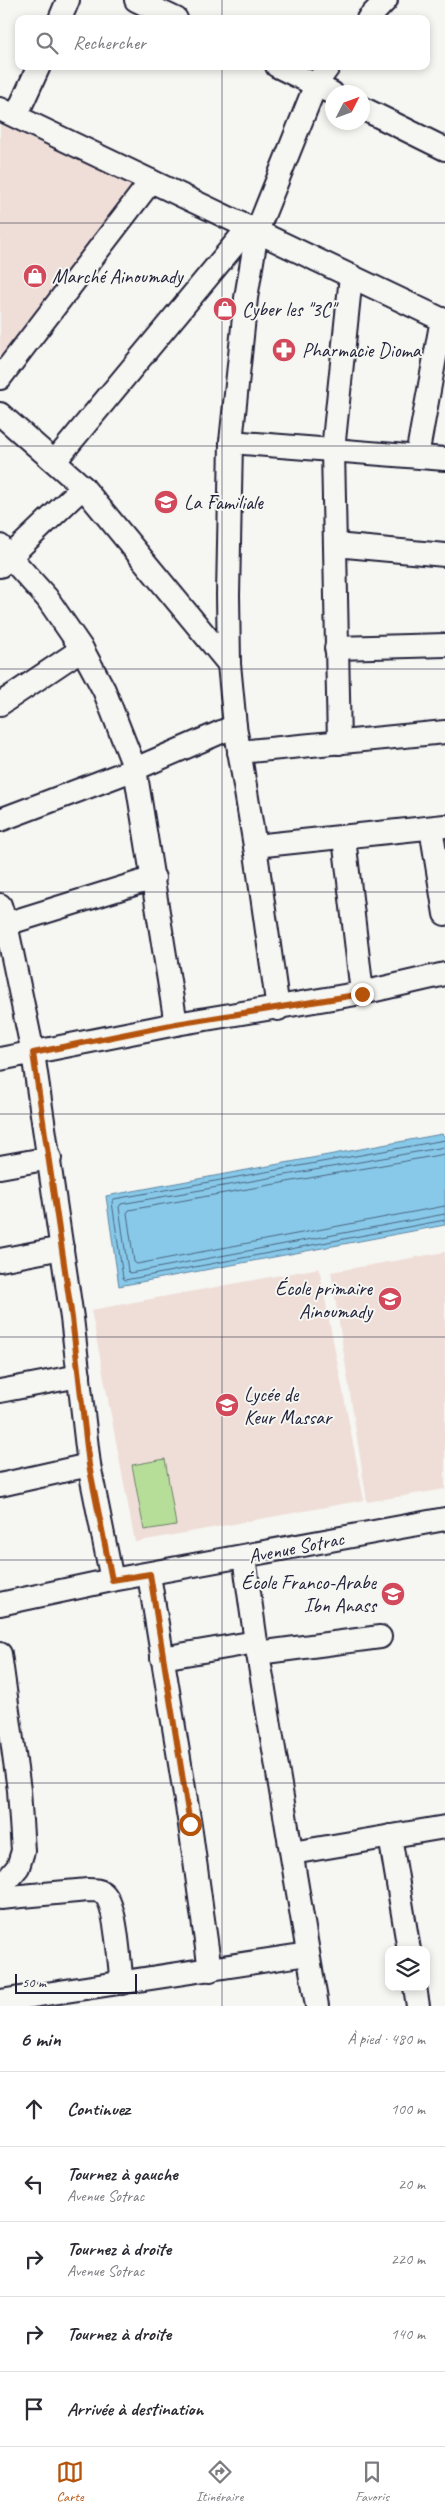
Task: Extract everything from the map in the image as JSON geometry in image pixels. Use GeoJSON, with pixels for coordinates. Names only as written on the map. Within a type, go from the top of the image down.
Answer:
{"type":"FeatureCollection","features":[{"type":"Feature","properties":{"kind":"street"},"geometry":{"type":"LineString","coordinates":[[62,15],[68,0]]}},
{"type":"Feature","properties":{"kind":"street"},"geometry":{"type":"LineString","coordinates":[[136,0],[168,15]]}},
{"type":"Feature","properties":{"kind":"street"},"geometry":{"type":"LineString","coordinates":[[372,15],[386,0]]}},
{"type":"Feature","properties":{"kind":"street"},"geometry":{"type":"LineString","coordinates":[[35,70],[8,112],[443,320],[418,456]]}},
{"type":"Feature","properties":{"kind":"street"},"geometry":{"type":"LineString","coordinates":[[286,70],[324,88]]}},
{"type":"Feature","properties":{"kind":"street"},"geometry":{"type":"LineString","coordinates":[[55,461],[253,229],[324,88],[328,70]]}},
{"type":"Feature","properties":{"kind":"street"},"geometry":{"type":"LineString","coordinates":[[370,112],[445,149]]}},
{"type":"Feature","properties":{"kind":"street"},"geometry":{"type":"LineString","coordinates":[[0,378],[151,181]]}},
{"type":"Feature","properties":{"kind":"street"},"geometry":{"type":"LineString","coordinates":[[253,229],[231,442],[228,595],[229,664],[235,726],[255,846],[278,1009]]}},
{"type":"Feature","properties":{"kind":"street"},"geometry":{"type":"LineString","coordinates":[[339,743],[333,450],[351,276]]}},
{"type":"Feature","properties":{"kind":"street"},"geometry":{"type":"LineString","coordinates":[[0,414],[82,487],[229,664]]}},
{"type":"Feature","properties":{"kind":"street"},"geometry":{"type":"LineString","coordinates":[[231,442],[445,459]]}},
{"type":"Feature","properties":{"kind":"street"},"geometry":{"type":"LineString","coordinates":[[82,487],[4,556],[47,598],[82,649],[104,690],[135,769],[176,1024]]}},
{"type":"Feature","properties":{"kind":"street"},"geometry":{"type":"LineString","coordinates":[[334,545],[445,555]]}},
{"type":"Feature","properties":{"kind":"street"},"geometry":{"type":"LineString","coordinates":[[336,648],[445,645]]}},
{"type":"Feature","properties":{"kind":"street"},"geometry":{"type":"LineString","coordinates":[[0,704],[82,649]]}},
{"type":"Feature","properties":{"kind":"street"},"geometry":{"type":"LineString","coordinates":[[0,820],[135,769],[235,726]]}},
{"type":"Feature","properties":{"kind":"street"},"geometry":{"type":"LineString","coordinates":[[240,752],[445,732]]}},
{"type":"Feature","properties":{"kind":"street"},"geometry":{"type":"LineString","coordinates":[[255,846],[438,827],[445,914]]}},
{"type":"Feature","properties":{"kind":"street"},"geometry":{"type":"LineString","coordinates":[[344,838],[362,994]]}},
{"type":"Feature","properties":{"kind":"street"},"geometry":{"type":"LineString","coordinates":[[112,1580],[89,1465],[50,1158],[33,1053],[3,915],[154,878]]}},
{"type":"Feature","properties":{"kind":"street"},"geometry":{"type":"LineString","coordinates":[[0,1059],[176,1024],[362,994],[445,974]]}},
{"type":"Feature","properties":{"kind":"street"},"geometry":{"type":"LineString","coordinates":[[0,1167],[50,1158]]}},
{"type":"Feature","properties":{"kind":"street"},"geometry":{"type":"LineString","coordinates":[[0,1260],[62,1248]]}},
{"type":"Feature","properties":{"kind":"street"},"geometry":{"type":"LineString","coordinates":[[0,1391],[79,1376]]}},
{"type":"Feature","properties":{"kind":"street"},"geometry":{"type":"LineString","coordinates":[[0,1485],[89,1465]]}},
{"type":"Feature","properties":{"kind":"street","name":"Avenue Sotrac"},"geometry":{"type":"LineString","coordinates":[[0,1604],[112,1580],[445,1519]]}},
{"type":"Feature","properties":{"kind":"street"},"geometry":{"type":"LineString","coordinates":[[244,1557],[257,1648],[317,2006]]}},
{"type":"Feature","properties":{"kind":"street"},"geometry":{"type":"LineString","coordinates":[[150,1574],[190,1824],[210,1970]]}},
{"type":"Feature","properties":{"kind":"street"},"geometry":{"type":"LineString","coordinates":[[162,1658],[380,1637]]}},
{"type":"Feature","properties":{"kind":"street"},"geometry":{"type":"LineString","coordinates":[[0,1654],[22,1809],[23,1850],[18,1867],[0,1888]]}},
{"type":"Feature","properties":{"kind":"street"},"geometry":{"type":"LineString","coordinates":[[292,1853],[445,1827]]}},
{"type":"Feature","properties":{"kind":"street"},"geometry":{"type":"LineString","coordinates":[[390,1836],[407,1946]]}},
{"type":"Feature","properties":{"kind":"street"},"geometry":{"type":"LineString","coordinates":[[0,1898],[88,1890],[98,1890],[104,1893],[111,1906],[122,1983]]}},
{"type":"Feature","properties":{"kind":"street"},"geometry":{"type":"LineString","coordinates":[[0,2000],[40,2000],[122,1983],[308,1954]]}},
{"type":"Feature","properties":{"kind":"street"},"geometry":{"type":"LineString","coordinates":[[416,1991],[418,2006]]}},
{"type":"Feature","properties":{"kind":"shaded area","name":"Marché Ainoumady"},"geometry":{"type":"Polygon","coordinates":[[[0,115],[140,182],[0,369],[0,115]]]}},
{"type":"Feature","properties":{"kind":"shaded area"},"geometry":{"type":"Polygon","coordinates":[[[445,1252],[445,1489],[367,1502],[331,1272],[445,1252]]]}},
{"type":"Feature","properties":{"kind":"shaded area","name":"Lycée de Keur Massar"},"geometry":{"type":"Polygon","coordinates":[[[319,1268],[364,1500],[135,1542],[91,1310],[319,1268]]]}},
{"type":"Feature","properties":{"kind":"green space"},"geometry":{"type":"Polygon","coordinates":[[[165,1459],[176,1525],[144,1530],[132,1465],[165,1459]]]}},
{"type":"Feature","properties":{"kind":"water"},"geometry":{"type":"Polygon","coordinates":[[[442,1134],[445,1137],[445,1225],[119,1286],[106,1196],[442,1134]]]}},
{"type":"Feature","properties":{"kind":"place","name":"Marché Ainoumady"},"geometry":{"type":"Point","coordinates":[35,276]}},
{"type":"Feature","properties":{"kind":"place","name":"Cyber les \"3C\""},"geometry":{"type":"Point","coordinates":[225,309]}},
{"type":"Feature","properties":{"kind":"place","name":"Pharmacie Dioma"},"geometry":{"type":"Point","coordinates":[284,350]}},
{"type":"Feature","properties":{"kind":"place","name":"La Familiale"},"geometry":{"type":"Point","coordinates":[166,502]}},
{"type":"Feature","properties":{"kind":"place","name":"École primaire Ainoumady"},"geometry":{"type":"Point","coordinates":[390,1299]}},
{"type":"Feature","properties":{"kind":"place","name":"Lycée de Keur Massar"},"geometry":{"type":"Point","coordinates":[227,1405]}},
{"type":"Feature","properties":{"kind":"place","name":"École Franco-Arabe Ibn Anass"},"geometry":{"type":"Point","coordinates":[393,1594]}},
{"type":"Feature","properties":{"kind":"route"},"geometry":{"type":"LineString","coordinates":[[190,1824],[162,1660],[150,1574],[112,1580],[89,1465],[72,1318],[50,1158],[33,1053],[176,1024],[362,994]]}}]}
